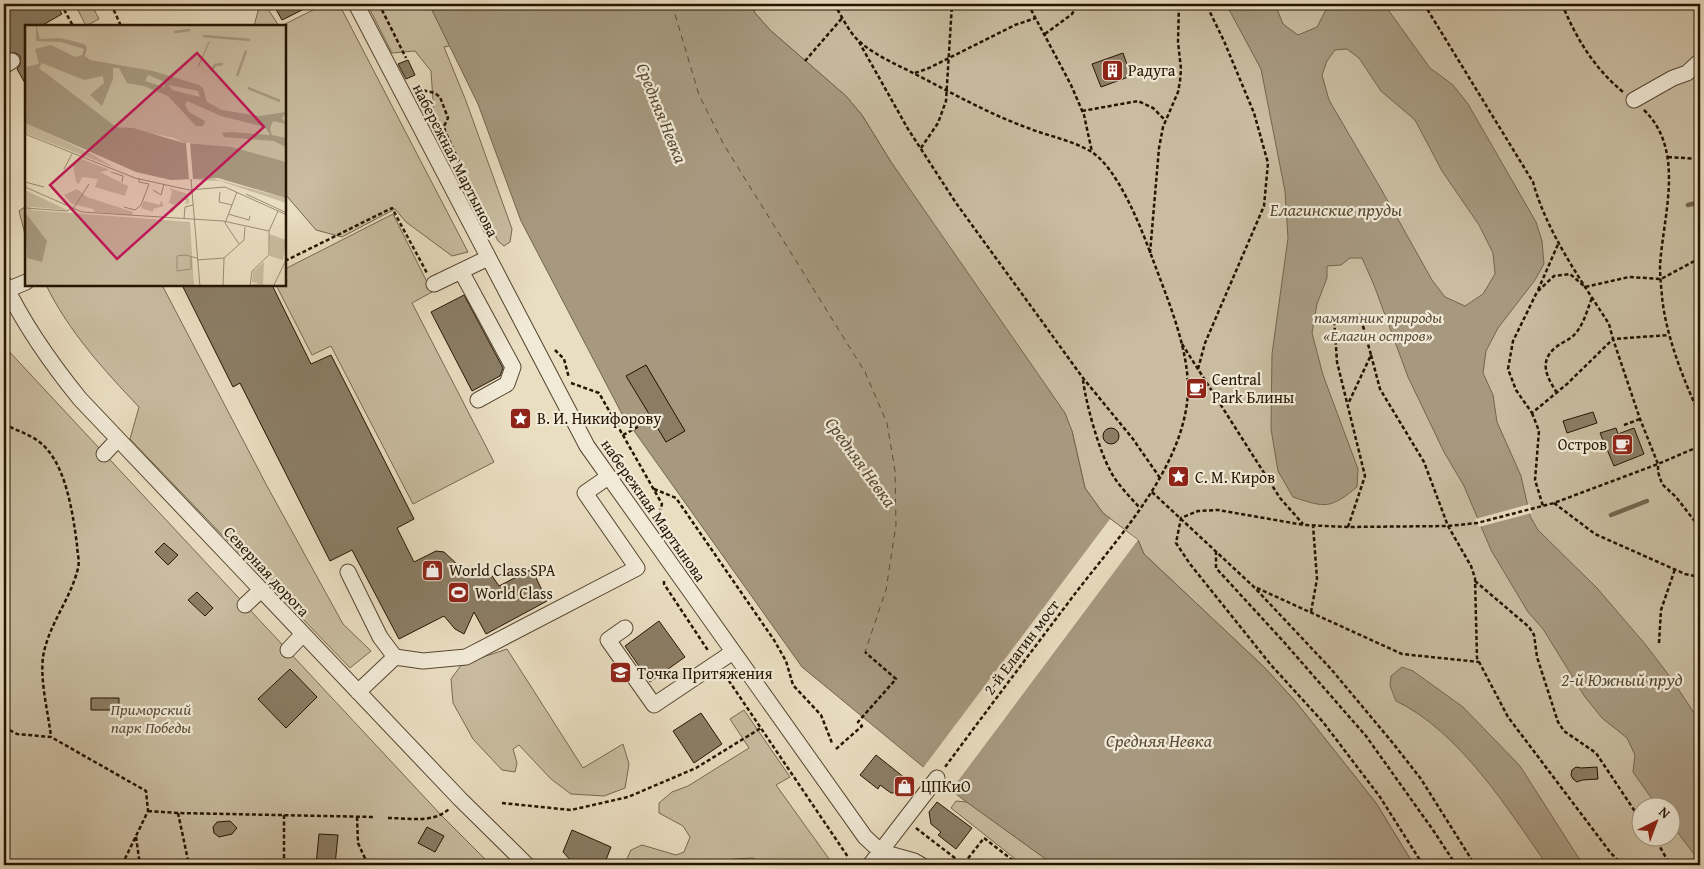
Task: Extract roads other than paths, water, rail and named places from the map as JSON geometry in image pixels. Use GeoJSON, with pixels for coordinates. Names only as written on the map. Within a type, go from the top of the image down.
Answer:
{"type":"FeatureCollection","features":[{"type":"Feature","properties":{"kind":"street","name":"набережная Мартынова"},"geometry":{"type":"LineString","coordinates":[[356,4],[583,438],[608,477],[860,830],[895,865]]}},
{"type":"Feature","properties":{"kind":"street"},"geometry":{"type":"LineString","coordinates":[[1634,100],[1673,78],[1687,73],[1698,63],[1700,49]]}},
{"type":"Feature","properties":{"kind":"street"},"geometry":{"type":"LineString","coordinates":[[434,284],[488,258]]}},
{"type":"Feature","properties":{"kind":"street"},"geometry":{"type":"LineString","coordinates":[[461,271],[513,367],[508,384],[478,400]]}},
{"type":"Feature","properties":{"kind":"street"},"geometry":{"type":"LineString","coordinates":[[6,287],[25,282]]}},
{"type":"Feature","properties":{"kind":"street","name":"Северная дорога"},"geometry":{"type":"LineString","coordinates":[[6,287],[30,332],[50,362],[80,398],[460,799],[527,865]]}},
{"type":"Feature","properties":{"kind":"street"},"geometry":{"type":"LineString","coordinates":[[104,454],[118,439]]}},
{"type":"Feature","properties":{"kind":"street"},"geometry":{"type":"LineString","coordinates":[[348,572],[380,637],[396,657],[423,661],[466,657],[637,568],[585,493],[608,477]]}},
{"type":"Feature","properties":{"kind":"street"},"geometry":{"type":"LineString","coordinates":[[245,605],[261,590]]}},
{"type":"Feature","properties":{"kind":"street"},"geometry":{"type":"LineString","coordinates":[[625,628],[608,640],[654,705],[733,652]]}},
{"type":"Feature","properties":{"kind":"street"},"geometry":{"type":"LineString","coordinates":[[288,650],[303,634]]}},
{"type":"Feature","properties":{"kind":"street"},"geometry":{"type":"LineString","coordinates":[[358,692],[396,657]]}},
{"type":"Feature","properties":{"kind":"street"},"geometry":{"type":"LineString","coordinates":[[870,865],[937,778]]}},
{"type":"Feature","properties":{"kind":"street"},"geometry":{"type":"LineString","coordinates":[[880,852],[914,861],[921,865]]}},
{"type":"Feature","properties":{"kind":"water","name":"Средняя Невка"},"geometry":{"type":"Polygon","coordinates":[[[429,4],[751,4],[755,13],[770,30],[846,96],[862,115],[891,162],[1065,413],[1072,431],[1085,488],[1103,513],[1138,540],[1144,554],[1265,668],[1296,702],[1376,803],[1414,865],[1054,865],[961,798],[802,667],[622,414],[521,221],[478,104],[429,4]],[[646,365],[627,376],[666,442],[684,431],[646,365]]]}},
{"type":"Feature","properties":{"kind":"water","name":"Елагинские пруды"},"geometry":{"type":"Polygon","coordinates":[[[1226,4],[1275,4],[1283,24],[1298,35],[1317,27],[1329,4],[1387,4],[1389,11],[1430,68],[1453,85],[1468,104],[1536,222],[1542,241],[1544,264],[1535,280],[1498,328],[1486,351],[1483,373],[1493,395],[1497,422],[1521,476],[1530,516],[1538,530],[1597,588],[1645,644],[1671,678],[1700,722],[1700,862],[1682,838],[1682,796],[1650,796],[1633,772],[1635,755],[1627,738],[1602,718],[1585,697],[1543,629],[1528,612],[1491,550],[1464,486],[1444,452],[1408,377],[1362,258],[1350,258],[1341,265],[1327,266],[1327,278],[1317,304],[1312,333],[1323,375],[1358,469],[1357,487],[1334,503],[1313,503],[1293,497],[1278,471],[1271,429],[1272,354],[1288,238],[1285,191],[1261,69],[1226,4]],[[1347,49],[1335,50],[1327,61],[1322,75],[1329,100],[1432,280],[1445,297],[1465,306],[1483,294],[1495,274],[1493,253],[1479,225],[1442,171],[1415,120],[1381,91],[1359,58],[1347,49]]]}},
{"type":"Feature","properties":{"kind":"water"},"geometry":{"type":"Polygon","coordinates":[[[1402,667],[1413,671],[1463,707],[1520,766],[1578,857],[1587,865],[1547,865],[1499,796],[1461,751],[1441,731],[1419,714],[1396,701],[1390,686],[1391,676],[1402,667]]]}},
{"type":"Feature","properties":{"kind":"waterway"},"geometry":{"type":"LineString","coordinates":[[1688,205],[1700,202]]}},
{"type":"Feature","properties":{"kind":"waterway"},"geometry":{"type":"LineString","coordinates":[[1611,515],[1647,501]]}},
{"type":"Feature","properties":{"kind":"place","name":"Радуга"},"geometry":{"type":"Point","coordinates":[1112,70]}},
{"type":"Feature","properties":{"kind":"place","name":"Central Park Блины"},"geometry":{"type":"Point","coordinates":[1196,388]}},
{"type":"Feature","properties":{"kind":"place","name":"В. И. Никифорову"},"geometry":{"type":"Point","coordinates":[521,418]}},
{"type":"Feature","properties":{"kind":"place","name":"Остров"},"geometry":{"type":"Point","coordinates":[1623,444]}},
{"type":"Feature","properties":{"kind":"place","name":"С. М. Киров"},"geometry":{"type":"Point","coordinates":[1179,477]}},
{"type":"Feature","properties":{"kind":"place","name":"World Class SPA"},"geometry":{"type":"Point","coordinates":[433,570]}},
{"type":"Feature","properties":{"kind":"place","name":"World Class"},"geometry":{"type":"Point","coordinates":[459,593]}},
{"type":"Feature","properties":{"kind":"place","name":"Точка Притяжения"},"geometry":{"type":"Point","coordinates":[621,673]}},
{"type":"Feature","properties":{"kind":"place","name":"ЦПКиО"},"geometry":{"type":"Point","coordinates":[905,786]}},
{"type":"Feature","properties":{"kind":"park label","name":"памятник природы «Елагин остров»"},"geometry":{"type":"Point","coordinates":[1378,326]}},
{"type":"Feature","properties":{"kind":"park label","name":"Приморский парк Победы"},"geometry":{"type":"Point","coordinates":[151,718]}},
{"type":"Feature","properties":{"kind":"water label","name":"2-й Южный пруд"},"geometry":{"type":"Point","coordinates":[1622,679]}}]}
